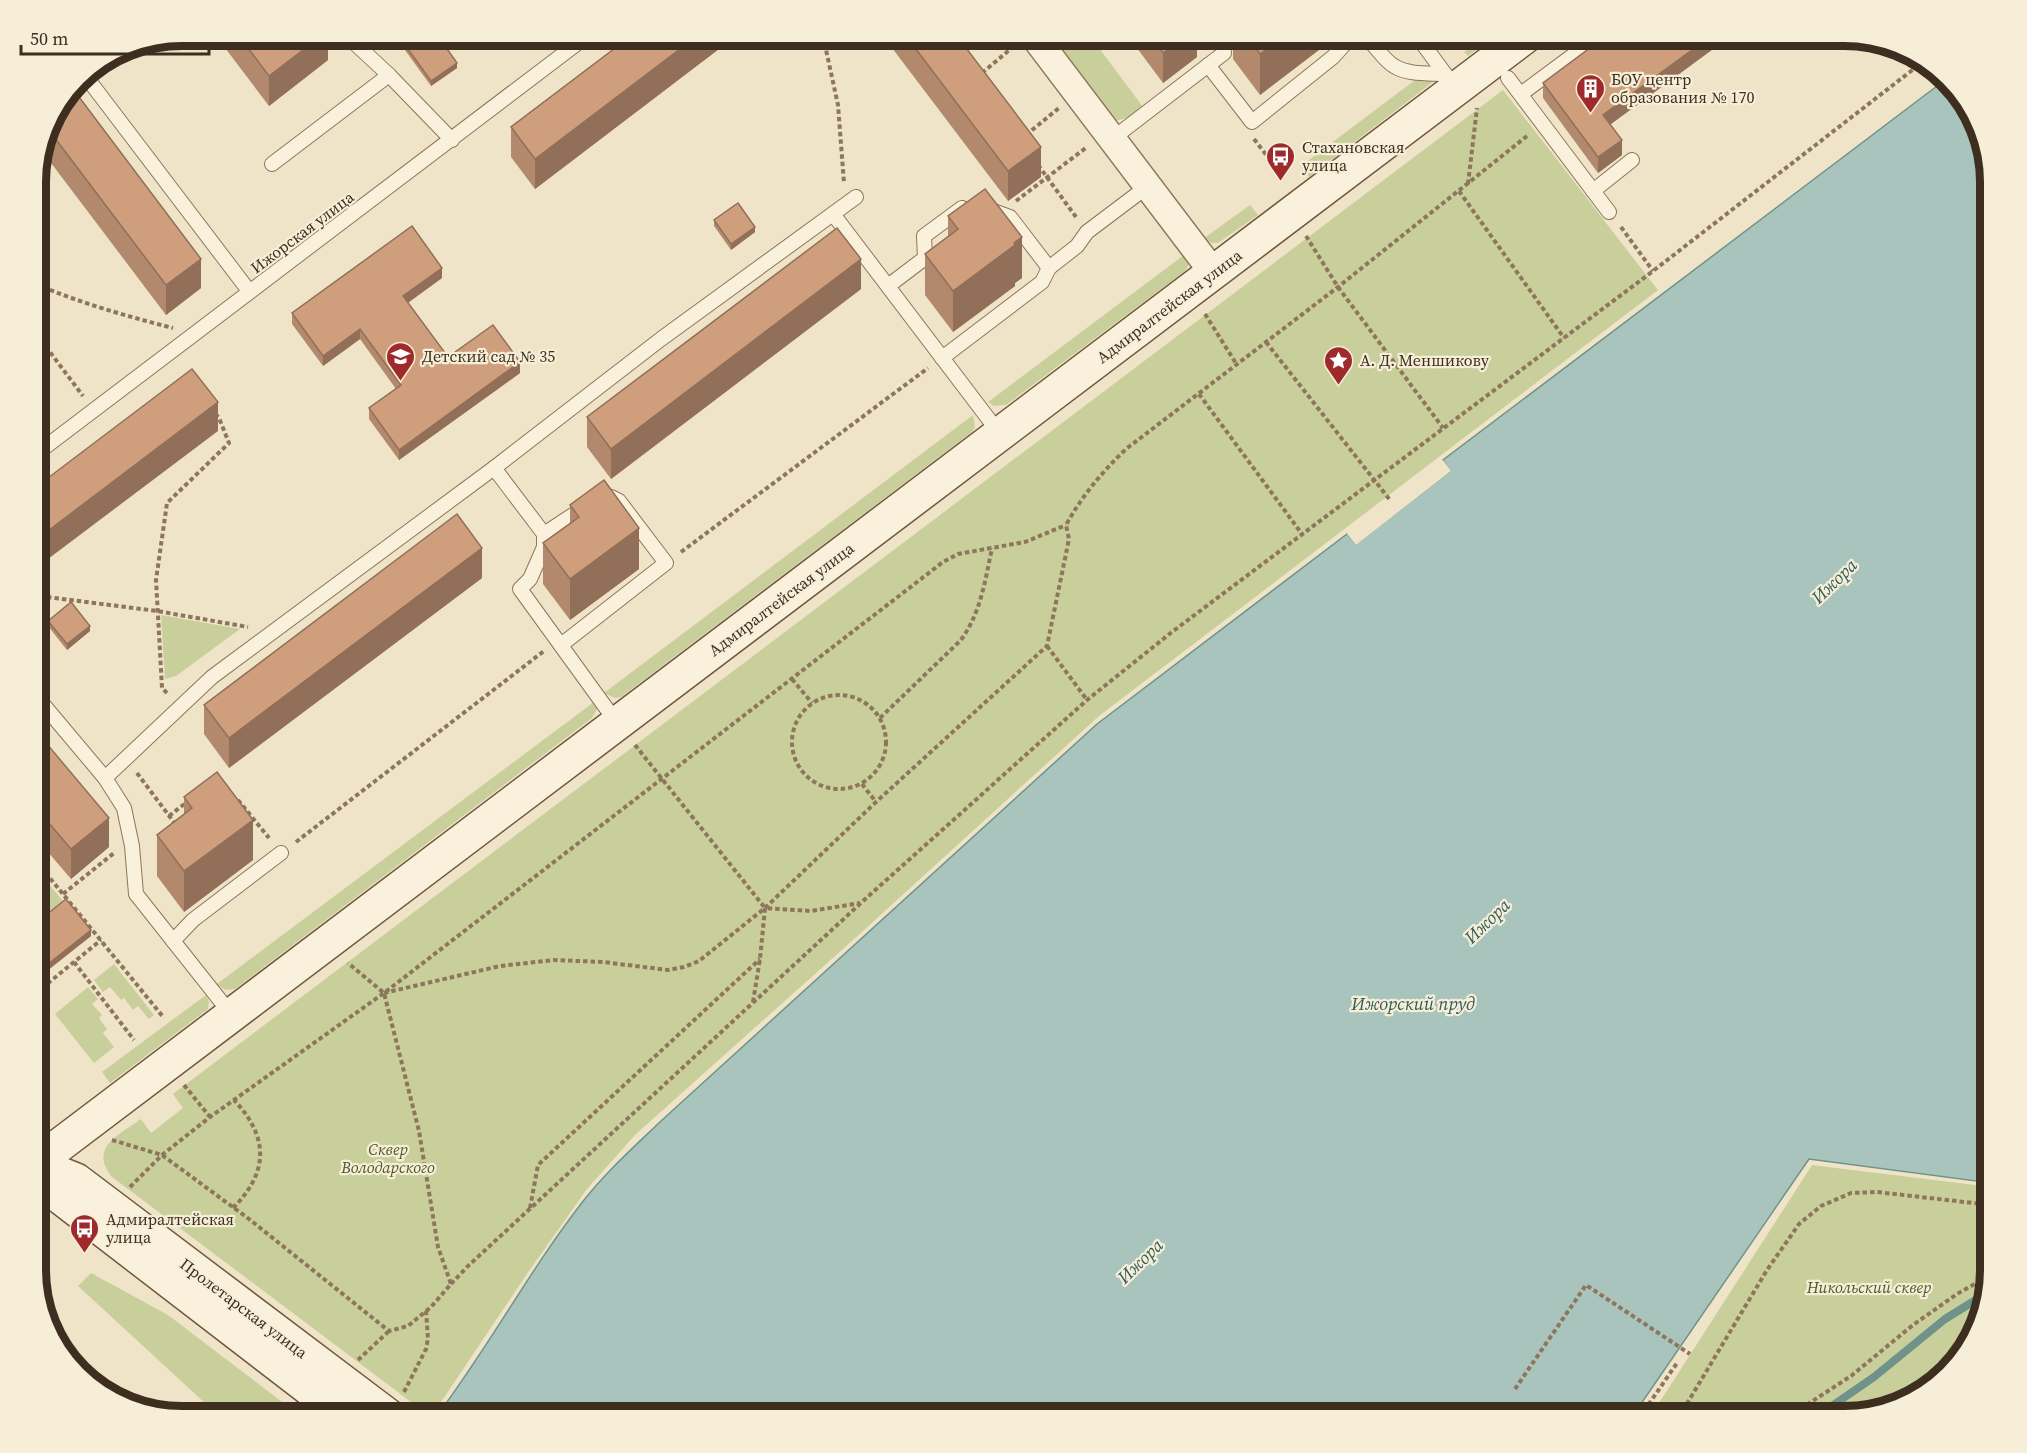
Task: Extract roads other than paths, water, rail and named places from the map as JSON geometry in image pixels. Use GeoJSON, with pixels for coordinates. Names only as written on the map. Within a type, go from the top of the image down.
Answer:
{"type":"FeatureCollection","features":[{"type":"Feature","properties":{"kind":"street"},"geometry":{"type":"LineString","coordinates":[[1032,46],[1077,93],[1213,272]]}},
{"type":"Feature","properties":{"kind":"street","name":"Адмиралтейская улица"},"geometry":{"type":"LineString","coordinates":[[47,1156],[231,1014],[624,731],[1000,434],[1513,46]]}},
{"type":"Feature","properties":{"kind":"street","name":"Пролетарская улица"},"geometry":{"type":"LineString","coordinates":[[47,1168],[76,1180],[390,1406]]}},
{"type":"Feature","properties":{"kind":"street","name":"Пролетарская улица"},"geometry":{"type":"LineString","coordinates":[[47,1179],[60,1197],[332,1406]]}},
{"type":"Feature","properties":{"kind":"lane"},"geometry":{"type":"LineString","coordinates":[[1109,136],[1224,53],[1223,46]]}},
{"type":"Feature","properties":{"kind":"lane"},"geometry":{"type":"LineString","coordinates":[[1208,65],[1252,122],[1333,57],[1343,46]]}},
{"type":"Feature","properties":{"kind":"lane"},"geometry":{"type":"LineString","coordinates":[[1377,46],[1394,66],[1460,88]]}},
{"type":"Feature","properties":{"kind":"lane"},"geometry":{"type":"LineString","coordinates":[[1425,46],[1460,88]]}},
{"type":"Feature","properties":{"kind":"lane"},"geometry":{"type":"LineString","coordinates":[[1521,94],[1585,46]]}},
{"type":"Feature","properties":{"kind":"lane"},"geometry":{"type":"LineString","coordinates":[[359,47],[452,140]]}},
{"type":"Feature","properties":{"kind":"lane","name":"Ижорская улица"},"geometry":{"type":"LineString","coordinates":[[47,446],[573,47]]}},
{"type":"Feature","properties":{"kind":"lane"},"geometry":{"type":"LineString","coordinates":[[273,164],[389,75]]}},
{"type":"Feature","properties":{"kind":"lane"},"geometry":{"type":"LineString","coordinates":[[1508,78],[1609,212]]}},
{"type":"Feature","properties":{"kind":"lane"},"geometry":{"type":"LineString","coordinates":[[90,83],[249,291]]}},
{"type":"Feature","properties":{"kind":"lane"},"geometry":{"type":"LineString","coordinates":[[1593,191],[1632,160]]}},
{"type":"Feature","properties":{"kind":"lane"},"geometry":{"type":"LineString","coordinates":[[942,357],[1042,282],[1049,267],[1077,246],[1087,232],[1148,186]]}},
{"type":"Feature","properties":{"kind":"lane"},"geometry":{"type":"LineString","coordinates":[[105,778],[212,677],[494,468],[661,339],[851,201]]}},
{"type":"Feature","properties":{"kind":"lane"},"geometry":{"type":"LineString","coordinates":[[888,286],[925,258],[924,236],[967,204],[1001,212],[1010,217],[1049,267]]}},
{"type":"Feature","properties":{"kind":"lane"},"geometry":{"type":"LineString","coordinates":[[832,214],[1000,434]]}},
{"type":"Feature","properties":{"kind":"lane"},"geometry":{"type":"LineString","coordinates":[[494,468],[544,534],[544,548],[535,569],[530,579],[520,589],[624,731]]}},
{"type":"Feature","properties":{"kind":"lane"},"geometry":{"type":"LineString","coordinates":[[544,534],[592,502],[602,497],[611,497],[625,508],[666,563],[561,645]]}},
{"type":"Feature","properties":{"kind":"lane"},"geometry":{"type":"LineString","coordinates":[[47,709],[105,778],[124,808],[131,839],[136,894],[231,1014]]}},
{"type":"Feature","properties":{"kind":"lane"},"geometry":{"type":"LineString","coordinates":[[173,941],[193,920],[281,854]]}},
{"type":"Feature","properties":{"kind":"water","name":"Ижорский пруд"},"geometry":{"type":"Polygon","coordinates":[[[1939,85],[1958,107],[1978,156],[1980,182],[1980,1182],[1809,1159],[1640,1406],[444,1406],[564,1226],[593,1189],[661,1121],[1097,724],[1347,534],[1356,544],[1450,471],[1443,460],[1939,85]]]}},
{"type":"Feature","properties":{"kind":"waterway"},"geometry":{"type":"LineString","coordinates":[[1832,1406],[1874,1377],[1945,1319],[1977,1299]]}},
{"type":"Feature","properties":{"kind":"place","name":"БОУ центр образования № 170"},"geometry":{"type":"Point","coordinates":[1590,114]}},
{"type":"Feature","properties":{"kind":"place","name":"Стахановская улица"},"geometry":{"type":"Point","coordinates":[1281,182]}},
{"type":"Feature","properties":{"kind":"place","name":"Детский сад № 35"},"geometry":{"type":"Point","coordinates":[401,382]}},
{"type":"Feature","properties":{"kind":"place","name":"А. Д. Меншикову"},"geometry":{"type":"Point","coordinates":[1339,386]}},
{"type":"Feature","properties":{"kind":"place","name":"Адмиралтейская улица"},"geometry":{"type":"Point","coordinates":[85,1254]}},
{"type":"Feature","properties":{"kind":"water label","name":"Ижора"},"geometry":{"type":"Point","coordinates":[1834,581]}},
{"type":"Feature","properties":{"kind":"water label","name":"Ижора"},"geometry":{"type":"Point","coordinates":[1487,921]}},
{"type":"Feature","properties":{"kind":"water label","name":"Ижора"},"geometry":{"type":"Point","coordinates":[1140,1261]}},
{"type":"Feature","properties":{"kind":"park label","name":"Сквер Володарского"},"geometry":{"type":"Point","coordinates":[388,1158]}},
{"type":"Feature","properties":{"kind":"park label","name":"Никольский сквер"},"geometry":{"type":"Point","coordinates":[1869,1287]}}]}
